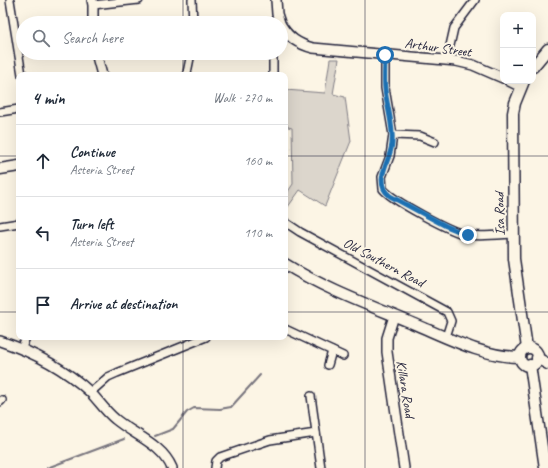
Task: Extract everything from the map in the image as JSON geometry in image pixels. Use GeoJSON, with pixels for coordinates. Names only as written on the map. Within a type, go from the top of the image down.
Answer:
{"type":"FeatureCollection","features":[{"type":"Feature","properties":{"kind":"main road"},"geometry":{"type":"LineString","coordinates":[[536,63],[548,49]]}},
{"type":"Feature","properties":{"kind":"main road","name":"Isa Road"},"geometry":{"type":"LineString","coordinates":[[522,84],[513,113],[513,234],[516,276],[527,348]]}},
{"type":"Feature","properties":{"kind":"main road"},"geometry":{"type":"LineString","coordinates":[[0,169],[16,166]]}},
{"type":"Feature","properties":{"kind":"main road"},"geometry":{"type":"LineString","coordinates":[[288,266],[334,292],[446,337],[500,355],[520,357]]}},
{"type":"Feature","properties":{"kind":"main road"},"geometry":{"type":"LineString","coordinates":[[545,468],[533,362],[535,351],[527,348],[522,351],[520,357],[523,363],[533,362],[548,364]]}},
{"type":"Feature","properties":{"kind":"street"},"geometry":{"type":"LineString","coordinates":[[10,0],[16,38]]}},
{"type":"Feature","properties":{"kind":"street"},"geometry":{"type":"LineString","coordinates":[[92,16],[93,3],[139,0]]}},
{"type":"Feature","properties":{"kind":"street"},"geometry":{"type":"LineString","coordinates":[[192,0],[193,16]]}},
{"type":"Feature","properties":{"kind":"street","name":"Arthur Street"},"geometry":{"type":"LineString","coordinates":[[276,0],[278,16]]}},
{"type":"Feature","properties":{"kind":"street"},"geometry":{"type":"LineString","coordinates":[[447,59],[454,28],[475,0]]}},
{"type":"Feature","properties":{"kind":"street","name":"Arthur Street"},"geometry":{"type":"LineString","coordinates":[[288,39],[313,48],[447,59],[468,63],[500,77]]}},
{"type":"Feature","properties":{"kind":"street"},"geometry":{"type":"LineString","coordinates":[[385,55],[385,88],[393,135],[391,150],[381,182],[387,193],[460,233],[479,236],[513,234]]}},
{"type":"Feature","properties":{"kind":"street"},"geometry":{"type":"LineString","coordinates":[[20,60],[22,72]]}},
{"type":"Feature","properties":{"kind":"street"},"geometry":{"type":"LineString","coordinates":[[98,60],[101,72]]}},
{"type":"Feature","properties":{"kind":"street"},"geometry":{"type":"LineString","coordinates":[[187,72],[190,60]]}},
{"type":"Feature","properties":{"kind":"street"},"geometry":{"type":"LineString","coordinates":[[273,72],[274,60]]}},
{"type":"Feature","properties":{"kind":"street"},"geometry":{"type":"LineString","coordinates":[[0,112],[16,109]]}},
{"type":"Feature","properties":{"kind":"street"},"geometry":{"type":"LineString","coordinates":[[393,135],[420,136],[435,142]]}},
{"type":"Feature","properties":{"kind":"street"},"geometry":{"type":"LineString","coordinates":[[0,226],[16,223]]}},
{"type":"Feature","properties":{"kind":"street","name":"Old Southern Road"},"geometry":{"type":"LineString","coordinates":[[288,224],[447,312],[451,321],[446,337]]}},
{"type":"Feature","properties":{"kind":"street","name":"Killara Road"},"geometry":{"type":"LineString","coordinates":[[394,316],[387,338],[387,352],[404,468]]}},
{"type":"Feature","properties":{"kind":"street"},"geometry":{"type":"LineString","coordinates":[[288,330],[343,356]]}},
{"type":"Feature","properties":{"kind":"street"},"geometry":{"type":"LineString","coordinates":[[22,348],[25,340]]}},
{"type":"Feature","properties":{"kind":"street"},"geometry":{"type":"LineString","coordinates":[[90,393],[104,380],[117,373],[199,340]]}},
{"type":"Feature","properties":{"kind":"street"},"geometry":{"type":"LineString","coordinates":[[0,341],[22,348],[59,368],[90,393],[110,415],[154,446],[166,457],[172,468]]}},
{"type":"Feature","properties":{"kind":"street"},"geometry":{"type":"LineString","coordinates":[[328,365],[332,351]]}},
{"type":"Feature","properties":{"kind":"street"},"geometry":{"type":"LineString","coordinates":[[311,396],[322,468]]}},
{"type":"Feature","properties":{"kind":"street"},"geometry":{"type":"LineString","coordinates":[[215,468],[216,461],[220,457],[261,442],[316,433]]}},
{"type":"Feature","properties":{"kind":"shaded area"},"geometry":{"type":"Polygon","coordinates":[[[330,59],[339,59],[333,94],[345,97],[351,141],[325,206],[300,190],[288,207],[288,192],[293,184],[292,128],[288,127],[288,90],[325,93],[330,59]]]}},
{"type":"Feature","properties":{"kind":"waterway"},"geometry":{"type":"LineString","coordinates":[[155,436],[173,429],[187,412],[194,408],[220,409],[231,407],[260,375]]}},
{"type":"Feature","properties":{"kind":"waterway"},"geometry":{"type":"LineString","coordinates":[[47,468],[124,439]]}},
{"type":"Feature","properties":{"kind":"route"},"geometry":{"type":"LineString","coordinates":[[385,55],[384,78],[393,135],[390,156],[381,182],[383,189],[390,196],[446,226],[468,235]]}}]}
